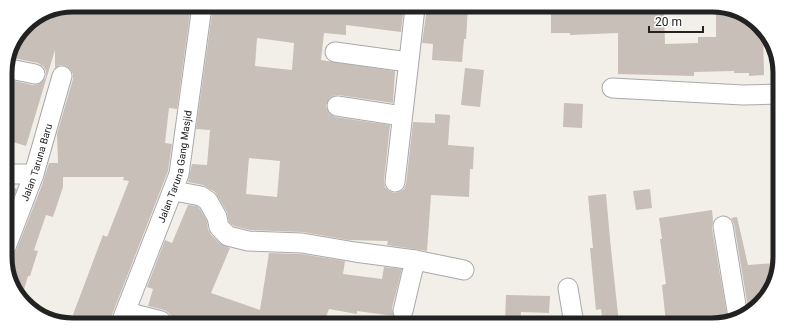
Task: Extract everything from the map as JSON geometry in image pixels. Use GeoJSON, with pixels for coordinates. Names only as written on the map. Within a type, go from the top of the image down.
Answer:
{"type":"FeatureCollection","features":[{"type":"Feature","properties":{"kind":"street","name":"Jalan Taruna Gang Masjid"},"geometry":{"type":"LineString","coordinates":[[124,316],[179,174],[201,12]]}},
{"type":"Feature","properties":{"kind":"street"},"geometry":{"type":"LineString","coordinates":[[395,182],[414,12]]}},
{"type":"Feature","properties":{"kind":"street"},"geometry":{"type":"LineString","coordinates":[[335,52],[408,62]]}},
{"type":"Feature","properties":{"kind":"street"},"geometry":{"type":"LineString","coordinates":[[12,69],[35,74]]}},
{"type":"Feature","properties":{"kind":"street","name":"Jalan Taruna Baru"},"geometry":{"type":"LineString","coordinates":[[12,231],[34,174],[62,76]]}},
{"type":"Feature","properties":{"kind":"street"},"geometry":{"type":"LineString","coordinates":[[612,88],[743,95],[773,94]]}},
{"type":"Feature","properties":{"kind":"street"},"geometry":{"type":"LineString","coordinates":[[337,106],[402,116]]}},
{"type":"Feature","properties":{"kind":"street"},"geometry":{"type":"LineString","coordinates":[[12,174],[34,174]]}},
{"type":"Feature","properties":{"kind":"street"},"geometry":{"type":"LineString","coordinates":[[174,190],[201,196],[208,201],[217,217],[219,227],[228,236],[248,241],[302,243],[416,260],[464,270]]}},
{"type":"Feature","properties":{"kind":"street"},"geometry":{"type":"LineString","coordinates":[[723,226],[737,313]]}},
{"type":"Feature","properties":{"kind":"street"},"geometry":{"type":"LineString","coordinates":[[403,311],[416,260]]}},
{"type":"Feature","properties":{"kind":"street"},"geometry":{"type":"LineString","coordinates":[[568,288],[573,318]]}},
{"type":"Feature","properties":{"kind":"street"},"geometry":{"type":"LineString","coordinates":[[124,316],[139,318]]}},
{"type":"Feature","properties":{"kind":"building"},"geometry":{"type":"Polygon","coordinates":[[[190,12],[177,109],[169,108],[165,143],[172,144],[168,171],[111,318],[72,318],[103,235],[107,237],[129,181],[123,180],[124,177],[63,177],[63,187],[53,217],[46,215],[34,250],[38,251],[23,292],[14,273],[12,256],[16,251],[49,163],[58,163],[57,134],[73,79],[73,74],[70,69],[60,65],[55,68],[55,50],[26,146],[12,142],[12,80],[33,85],[43,81],[46,77],[46,71],[43,66],[38,63],[14,57],[22,39],[30,30],[39,22],[61,13],[190,12]]]}},
{"type":"Feature","properties":{"kind":"building"},"geometry":{"type":"Polygon","coordinates":[[[212,12],[398,12],[398,14],[403,14],[401,32],[346,25],[346,35],[324,33],[321,60],[395,71],[393,103],[338,95],[329,99],[326,105],[327,110],[335,117],[390,125],[384,181],[385,187],[394,193],[404,189],[406,184],[413,122],[435,123],[435,114],[450,115],[448,145],[474,147],[473,169],[470,169],[469,197],[431,195],[427,251],[387,245],[388,241],[348,240],[303,232],[250,230],[234,226],[229,222],[227,212],[215,192],[203,185],[188,182],[192,164],[207,165],[210,130],[196,129],[212,12]],[[257,38],[255,66],[292,70],[294,43],[257,38]],[[249,158],[246,194],[277,197],[280,161],[249,158]]]}},
{"type":"Feature","properties":{"kind":"building"},"geometry":{"type":"Polygon","coordinates":[[[426,12],[468,12],[466,39],[464,39],[462,62],[432,60],[433,44],[422,43],[426,12]]]}},
{"type":"Feature","properties":{"kind":"building"},"geometry":{"type":"Polygon","coordinates":[[[551,12],[664,12],[665,44],[698,43],[698,37],[716,37],[716,12],[724,13],[742,20],[755,30],[763,41],[764,75],[749,76],[749,73],[734,73],[734,71],[694,72],[694,76],[618,74],[618,33],[570,35],[570,33],[551,33],[551,12]]]}},
{"type":"Feature","properties":{"kind":"building"},"geometry":{"type":"Polygon","coordinates":[[[465,68],[484,70],[480,107],[461,105],[465,68]]]}},
{"type":"Feature","properties":{"kind":"building"},"geometry":{"type":"Polygon","coordinates":[[[564,103],[583,104],[582,128],[563,127],[564,103]]]}},
{"type":"Feature","properties":{"kind":"building"},"geometry":{"type":"Polygon","coordinates":[[[12,187],[17,189],[12,201],[12,187]]]}},
{"type":"Feature","properties":{"kind":"building"},"geometry":{"type":"Polygon","coordinates":[[[650,189],[652,208],[636,210],[633,191],[650,189]]]}},
{"type":"Feature","properties":{"kind":"building"},"geometry":{"type":"Polygon","coordinates":[[[606,194],[618,318],[602,318],[601,309],[596,310],[590,248],[593,248],[588,196],[606,194]]]}},
{"type":"Feature","properties":{"kind":"building"},"geometry":{"type":"Polygon","coordinates":[[[188,205],[197,206],[207,221],[208,229],[211,235],[221,244],[230,248],[211,293],[260,310],[269,253],[301,254],[345,261],[343,274],[382,279],[384,267],[402,269],[392,308],[394,316],[357,311],[357,314],[329,309],[326,318],[172,318],[169,313],[164,310],[148,306],[153,289],[147,287],[165,240],[172,243],[188,205]]]}},
{"type":"Feature","properties":{"kind":"building"},"geometry":{"type":"Polygon","coordinates":[[[712,210],[712,228],[727,316],[716,318],[665,318],[662,285],[666,284],[660,239],[662,239],[659,218],[712,210]]]}},
{"type":"Feature","properties":{"kind":"building"},"geometry":{"type":"Polygon","coordinates":[[[737,217],[748,265],[772,263],[772,269],[765,287],[748,306],[734,224],[731,218],[737,217]]]}},
{"type":"Feature","properties":{"kind":"building"},"geometry":{"type":"Polygon","coordinates":[[[506,295],[550,296],[549,313],[521,312],[520,318],[505,318],[506,295]]]}}]}
